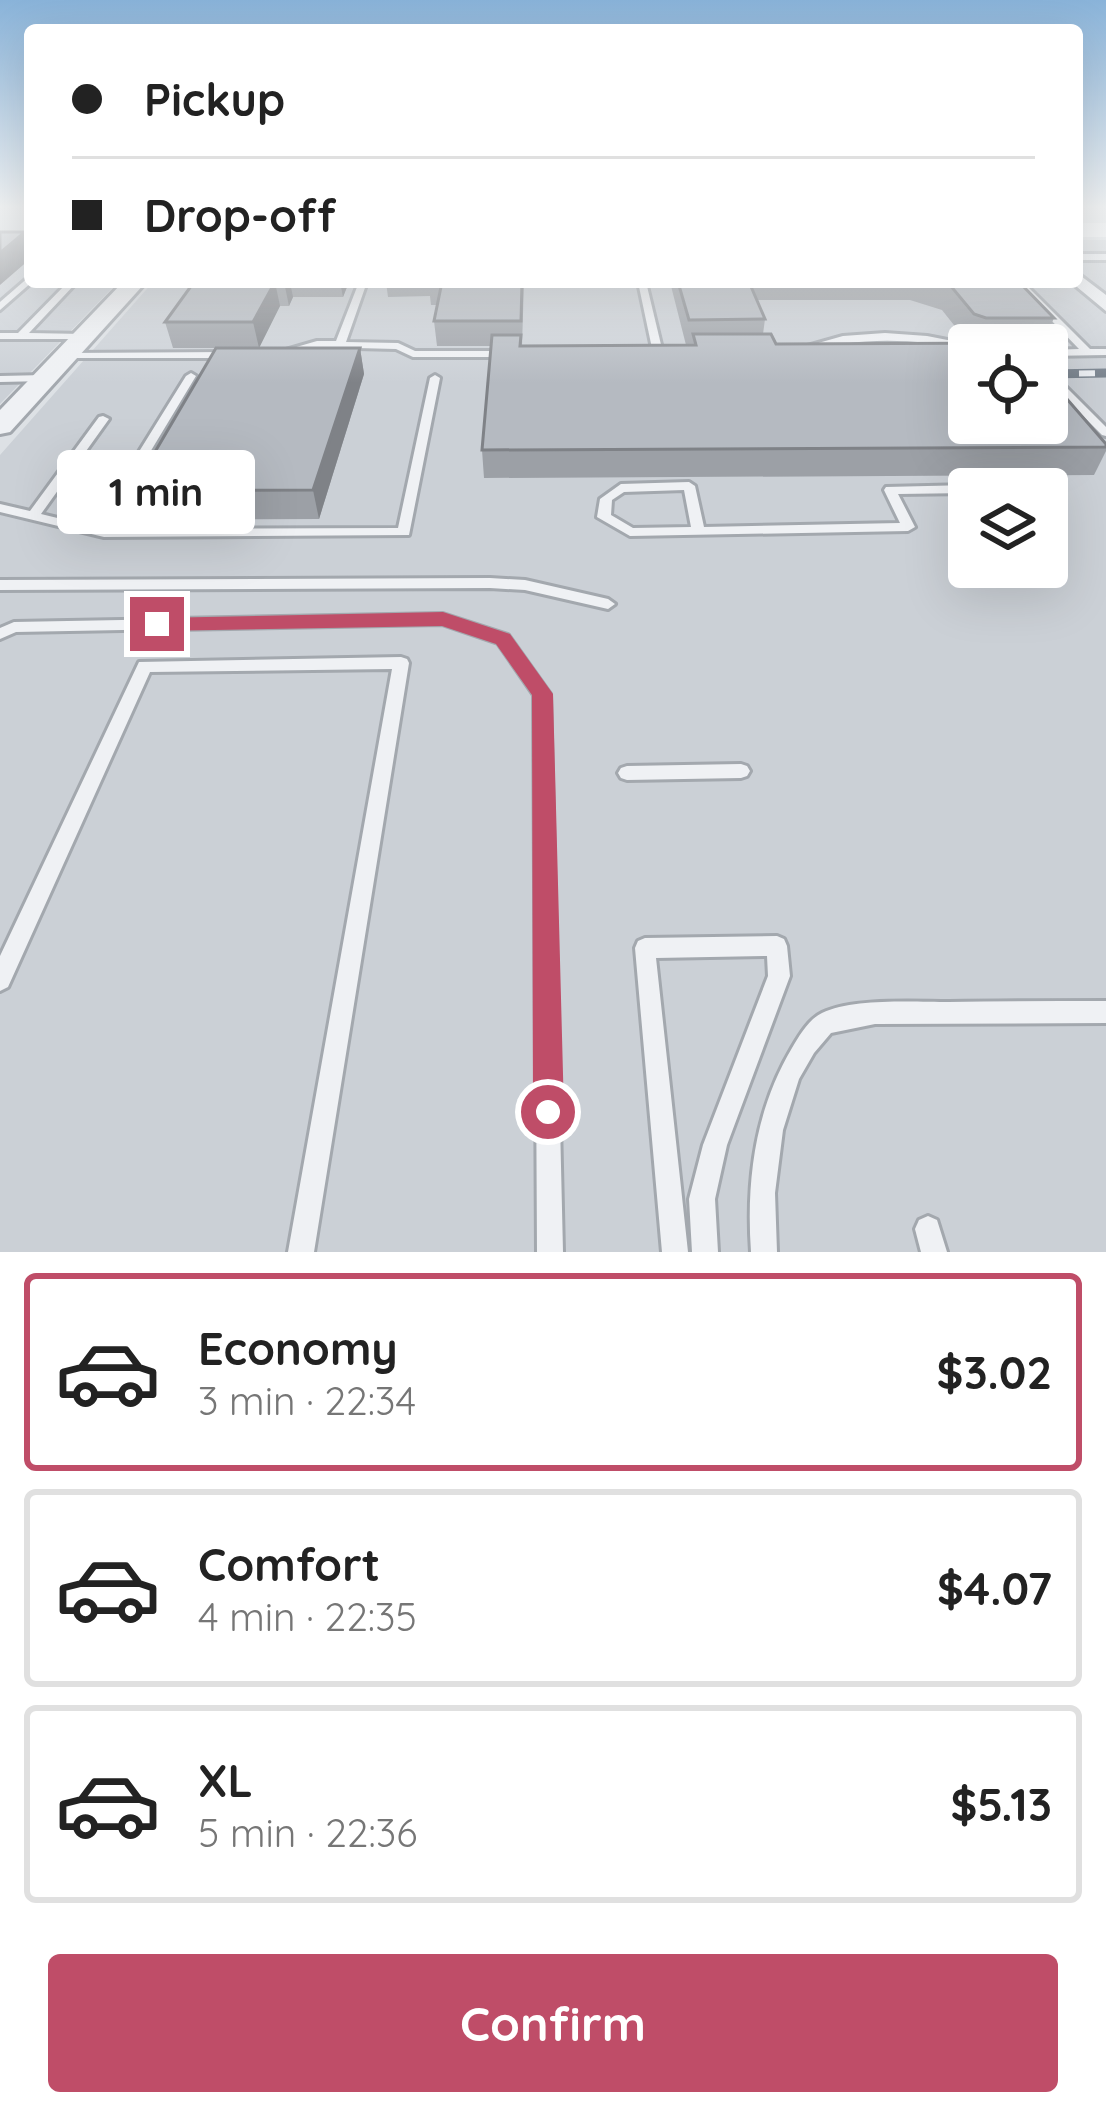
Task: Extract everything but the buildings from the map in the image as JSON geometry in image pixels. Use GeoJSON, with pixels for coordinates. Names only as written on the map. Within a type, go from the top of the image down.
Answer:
{"type":"FeatureCollection","features":[{"type":"Feature","properties":{"kind":"street"},"geometry":{"type":"LineString","coordinates":[[1083,284],[1106,305]]}},
{"type":"Feature","properties":{"kind":"street"},"geometry":{"type":"LineString","coordinates":[[0,426],[129,288]]}},
{"type":"Feature","properties":{"kind":"lane"},"geometry":{"type":"LineString","coordinates":[[0,307],[24,285]]}},
{"type":"Feature","properties":{"kind":"lane"},"geometry":{"type":"LineString","coordinates":[[21,336],[67,288]]}},
{"type":"Feature","properties":{"kind":"lane"},"geometry":{"type":"LineString","coordinates":[[340,344],[361,288]]}},
{"type":"Feature","properties":{"kind":"lane"},"geometry":{"type":"LineString","coordinates":[[643,288],[658,353]]}},
{"type":"Feature","properties":{"kind":"lane"},"geometry":{"type":"LineString","coordinates":[[1024,288],[1087,352]]}},
{"type":"Feature","properties":{"kind":"lane"},"geometry":{"type":"LineString","coordinates":[[0,336],[84,337]]}},
{"type":"Feature","properties":{"kind":"lane"},"geometry":{"type":"LineString","coordinates":[[793,352],[838,337],[925,337],[948,342]]}},
{"type":"Feature","properties":{"kind":"lane"},"geometry":{"type":"LineString","coordinates":[[280,355],[317,344],[398,346],[413,354],[531,353]]}},
{"type":"Feature","properties":{"kind":"lane"},"geometry":{"type":"LineString","coordinates":[[1068,352],[1106,352]]}},
{"type":"Feature","properties":{"kind":"lane"},"geometry":{"type":"LineString","coordinates":[[640,353],[681,353]]}},
{"type":"Feature","properties":{"kind":"lane"},"geometry":{"type":"LineString","coordinates":[[65,356],[239,355]]}},
{"type":"Feature","properties":{"kind":"lane"},"geometry":{"type":"LineString","coordinates":[[84,529],[114,502],[191,376]]}},
{"type":"Feature","properties":{"kind":"lane"},"geometry":{"type":"LineString","coordinates":[[0,379],[45,378]]}},
{"type":"Feature","properties":{"kind":"lane"},"geometry":{"type":"LineString","coordinates":[[0,508],[104,533],[404,532],[434,378]]}},
{"type":"Feature","properties":{"kind":"lane"},"geometry":{"type":"LineString","coordinates":[[1068,395],[1105,434]]}},
{"type":"Feature","properties":{"kind":"lane"},"geometry":{"type":"LineString","coordinates":[[33,516],[103,419]]}},
{"type":"Feature","properties":{"kind":"lane"},"geometry":{"type":"LineString","coordinates":[[698,530],[689,486],[621,488],[606,499],[604,518],[630,532],[908,527],[890,490],[948,489]]}},
{"type":"Feature","properties":{"kind":"lane"},"geometry":{"type":"LineString","coordinates":[[0,586],[525,585],[608,604]]}},
{"type":"Feature","properties":{"kind":"lane"},"geometry":{"type":"LineString","coordinates":[[0,634],[14,627],[443,619],[503,639],[542,694],[550,1252]]}},
{"type":"Feature","properties":{"kind":"lane"},"geometry":{"type":"LineString","coordinates":[[0,980],[146,665],[401,663],[301,1252]]}},
{"type":"Feature","properties":{"kind":"lane"},"geometry":{"type":"LineString","coordinates":[[627,773],[741,771]]}},
{"type":"Feature","properties":{"kind":"lane"},"geometry":{"type":"LineString","coordinates":[[675,1252],[645,948],[776,946],[778,976],[715,1145],[702,1199],[705,1252]]}},
{"type":"Feature","properties":{"kind":"lane"},"geometry":{"type":"LineString","coordinates":[[764,1252],[758,1200],[765,1151],[797,1059],[825,1024],[875,1013],[1106,1012]]}},
{"type":"Feature","properties":{"kind":"shaded area"},"geometry":{"type":"Polygon","coordinates":[[[0,266],[24,266],[24,288],[112,288],[0,404],[0,266]]]}},
{"type":"Feature","properties":{"kind":"shaded area"},"geometry":{"type":"Polygon","coordinates":[[[1083,266],[1106,266],[1106,1252],[0,1252],[0,455],[148,288],[1083,288],[1083,266]]]}},
{"type":"Feature","properties":{"kind":"railway"},"geometry":{"type":"LineString","coordinates":[[1068,374],[1106,373]]}},
{"type":"Feature","properties":{"kind":"route"},"geometry":{"type":"LineString","coordinates":[[157,624],[443,619],[503,639],[542,694],[548,1112]]}}]}
